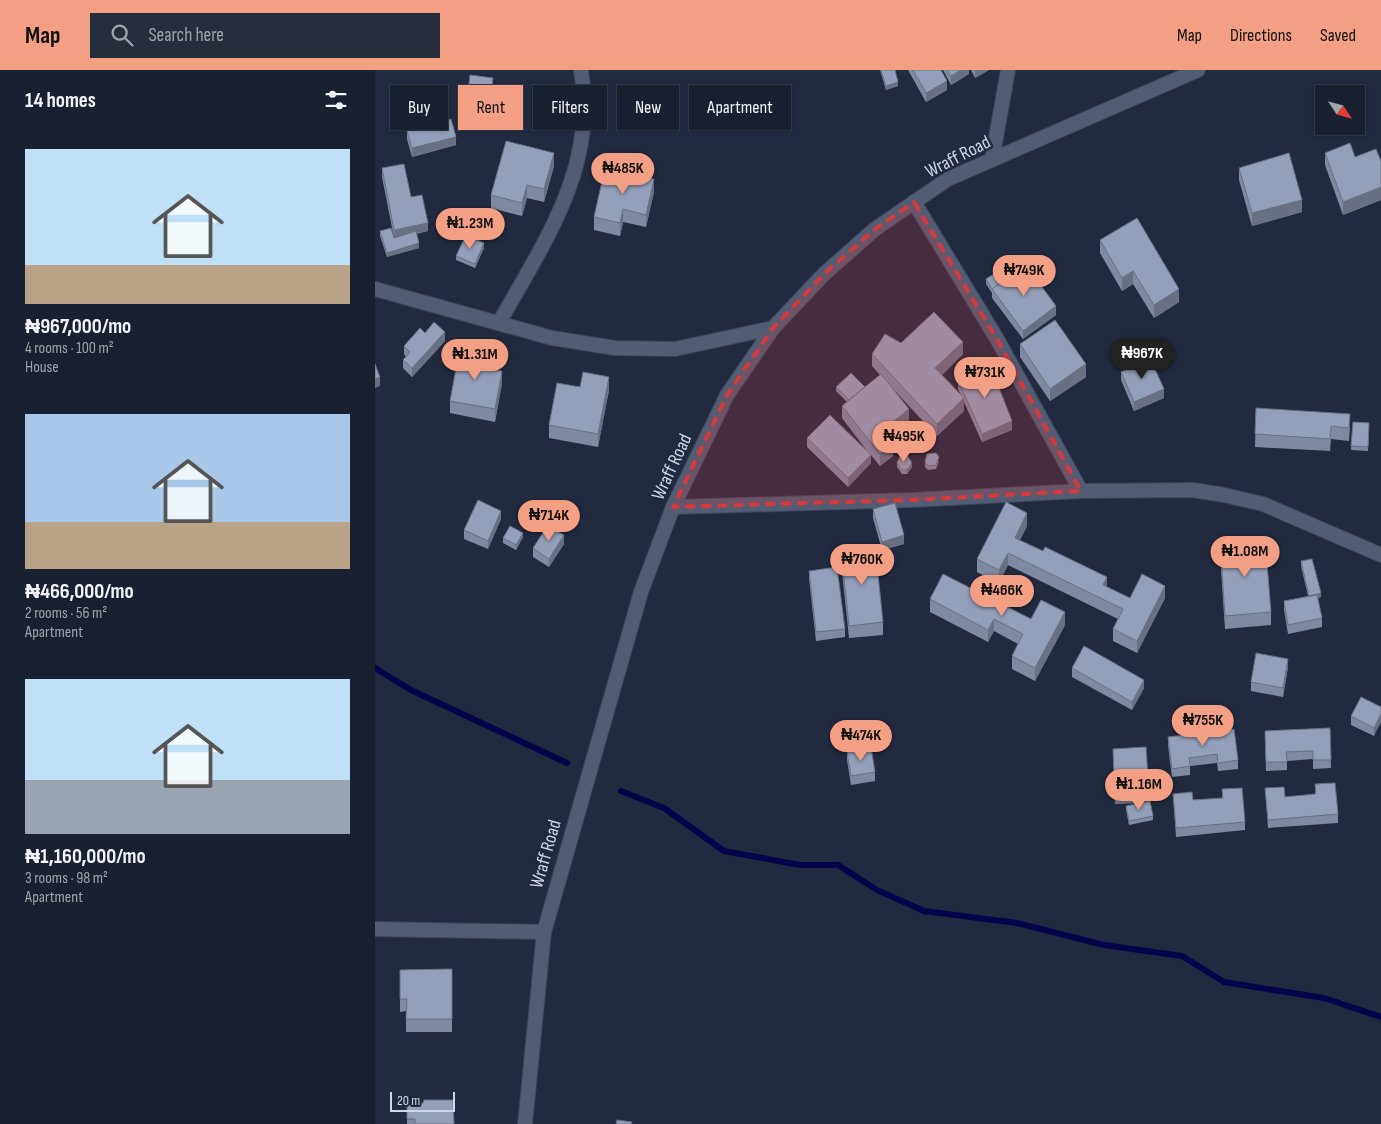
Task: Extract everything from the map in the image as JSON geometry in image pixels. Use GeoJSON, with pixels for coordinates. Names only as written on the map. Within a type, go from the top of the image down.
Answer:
{"type":"FeatureCollection","features":[{"type":"Feature","properties":{"kind":"street"},"geometry":{"type":"LineString","coordinates":[[499,323],[564,205],[579,158],[584,124],[581,70]]}},
{"type":"Feature","properties":{"kind":"street"},"geometry":{"type":"LineString","coordinates":[[992,160],[1008,70]]}},
{"type":"Feature","properties":{"kind":"street","name":"Wraff Road"},"geometry":{"type":"LineString","coordinates":[[525,1124],[544,932],[641,592],[673,508],[727,395],[773,328],[824,274],[875,229],[914,202],[948,179],[1198,70]]}},
{"type":"Feature","properties":{"kind":"street"},"geometry":{"type":"LineString","coordinates":[[914,202],[997,339],[1081,490]]}},
{"type":"Feature","properties":{"kind":"street"},"geometry":{"type":"LineString","coordinates":[[375,289],[552,338],[615,348],[675,349],[773,328]]}},
{"type":"Feature","properties":{"kind":"street"},"geometry":{"type":"LineString","coordinates":[[673,508],[913,500],[1081,490],[1193,490],[1224,494],[1263,504],[1381,555]]}},
{"type":"Feature","properties":{"kind":"street"},"geometry":{"type":"LineString","coordinates":[[375,929],[544,932]]}},
{"type":"Feature","properties":{"kind":"highlighted area"},"geometry":{"type":"Polygon","coordinates":[[[914,202],[997,339],[1081,491],[913,500],[673,507],[727,395],[773,328],[824,274],[875,229],[914,202]]]}},
{"type":"Feature","properties":{"kind":"building"},"geometry":{"type":"Polygon","coordinates":[[[881,70],[895,70],[898,82],[886,86],[881,70]]]}},
{"type":"Feature","properties":{"kind":"building"},"geometry":{"type":"Polygon","coordinates":[[[913,70],[941,70],[947,81],[926,93],[913,70]]]}},
{"type":"Feature","properties":{"kind":"building"},"geometry":{"type":"Polygon","coordinates":[[[947,70],[961,70],[951,76],[947,70]]]}},
{"type":"Feature","properties":{"kind":"building"},"geometry":{"type":"Polygon","coordinates":[[[470,75],[493,78],[492,85],[469,85],[470,75]]]}},
{"type":"Feature","properties":{"kind":"building"},"geometry":{"type":"Polygon","coordinates":[[[451,119],[456,137],[412,148],[407,131],[448,130],[448,120],[451,119]]]}},
{"type":"Feature","properties":{"kind":"building"},"geometry":{"type":"Polygon","coordinates":[[[506,141],[554,153],[544,189],[527,185],[522,203],[491,195],[506,141]]]}},
{"type":"Feature","properties":{"kind":"building"},"geometry":{"type":"Polygon","coordinates":[[[1350,143],[1355,157],[1376,149],[1381,161],[1381,187],[1343,202],[1325,153],[1350,143]]]}},
{"type":"Feature","properties":{"kind":"building"},"geometry":{"type":"Polygon","coordinates":[[[1289,153],[1302,200],[1252,213],[1239,168],[1289,153]]]}},
{"type":"Feature","properties":{"kind":"building"},"geometry":{"type":"Polygon","coordinates":[[[404,164],[411,197],[422,195],[428,223],[394,230],[382,168],[404,164]]]}},
{"type":"Feature","properties":{"kind":"building"},"geometry":{"type":"Polygon","coordinates":[[[605,168],[654,179],[646,215],[623,209],[620,223],[594,217],[605,168]]]}},
{"type":"Feature","properties":{"kind":"building"},"geometry":{"type":"Polygon","coordinates":[[[1137,218],[1179,289],[1154,305],[1133,271],[1122,278],[1100,240],[1137,218]]]}},
{"type":"Feature","properties":{"kind":"building"},"geometry":{"type":"Polygon","coordinates":[[[391,228],[394,238],[416,231],[419,243],[387,253],[380,231],[391,228]]]}},
{"type":"Feature","properties":{"kind":"building"},"geometry":{"type":"Polygon","coordinates":[[[466,235],[484,243],[475,264],[456,256],[466,235]]]}},
{"type":"Feature","properties":{"kind":"building"},"geometry":{"type":"Polygon","coordinates":[[[1025,264],[1056,306],[1023,331],[992,289],[1025,264]]]}},
{"type":"Feature","properties":{"kind":"building"},"geometry":{"type":"Polygon","coordinates":[[[1003,268],[1009,277],[992,289],[986,279],[1003,268]]]}},
{"type":"Feature","properties":{"kind":"building"},"geometry":{"type":"Polygon","coordinates":[[[934,312],[963,342],[935,368],[964,398],[937,424],[872,354],[885,334],[901,343],[934,312]]]}},
{"type":"Feature","properties":{"kind":"building"},"geometry":{"type":"Polygon","coordinates":[[[1055,320],[1086,364],[1050,389],[1020,344],[1055,320]]]}},
{"type":"Feature","properties":{"kind":"building"},"geometry":{"type":"Polygon","coordinates":[[[434,322],[445,332],[412,368],[403,360],[410,352],[404,346],[420,328],[425,333],[434,322]]]}},
{"type":"Feature","properties":{"kind":"building"},"geometry":{"type":"Polygon","coordinates":[[[460,347],[483,351],[480,367],[502,371],[495,409],[450,401],[460,347]]]}},
{"type":"Feature","properties":{"kind":"building"},"geometry":{"type":"Polygon","coordinates":[[[1150,358],[1164,389],[1134,402],[1121,372],[1150,358]]]}},
{"type":"Feature","properties":{"kind":"building"},"geometry":{"type":"Polygon","coordinates":[[[989,362],[1012,421],[982,434],[958,380],[989,362]]]}},
{"type":"Feature","properties":{"kind":"building"},"geometry":{"type":"Polygon","coordinates":[[[375,364],[380,377],[375,379],[375,364]]]}},
{"type":"Feature","properties":{"kind":"building"},"geometry":{"type":"Polygon","coordinates":[[[583,372],[609,377],[598,434],[549,425],[557,383],[580,387],[583,372]]]}},
{"type":"Feature","properties":{"kind":"building"},"geometry":{"type":"Polygon","coordinates":[[[851,373],[865,387],[849,400],[836,387],[851,373]]]}},
{"type":"Feature","properties":{"kind":"building"},"geometry":{"type":"Polygon","coordinates":[[[881,374],[909,409],[883,430],[893,443],[880,454],[842,406],[881,374]]]}},
{"type":"Feature","properties":{"kind":"building"},"geometry":{"type":"Polygon","coordinates":[[[1256,408],[1350,414],[1349,428],[1331,426],[1330,439],[1255,434],[1256,408]]]}},
{"type":"Feature","properties":{"kind":"building"},"geometry":{"type":"Polygon","coordinates":[[[830,415],[871,455],[848,478],[807,438],[830,415]]]}},
{"type":"Feature","properties":{"kind":"building"},"geometry":{"type":"Polygon","coordinates":[[[1353,422],[1369,423],[1368,447],[1351,446],[1353,422]]]}},
{"type":"Feature","properties":{"kind":"building"},"geometry":{"type":"Polygon","coordinates":[[[936,453],[939,457],[936,465],[928,466],[925,462],[927,454],[936,453]]]}},
{"type":"Feature","properties":{"kind":"building"},"geometry":{"type":"Polygon","coordinates":[[[907,455],[912,463],[907,470],[902,470],[897,463],[899,458],[907,455]]]}},
{"type":"Feature","properties":{"kind":"building"},"geometry":{"type":"Polygon","coordinates":[[[478,500],[501,511],[488,541],[464,530],[478,500]]]}},
{"type":"Feature","properties":{"kind":"building"},"geometry":{"type":"Polygon","coordinates":[[[1006,502],[1027,513],[1015,538],[1043,551],[1045,547],[1107,577],[1103,585],[1130,598],[1142,574],[1165,586],[1137,641],[1113,629],[1123,609],[1008,553],[999,570],[977,559],[1006,502]]]}},
{"type":"Feature","properties":{"kind":"building"},"geometry":{"type":"Polygon","coordinates":[[[895,503],[904,535],[882,542],[873,509],[895,503]]]}},
{"type":"Feature","properties":{"kind":"building"},"geometry":{"type":"Polygon","coordinates":[[[548,525],[564,535],[549,559],[533,548],[548,525]]]}},
{"type":"Feature","properties":{"kind":"building"},"geometry":{"type":"Polygon","coordinates":[[[510,526],[523,533],[516,545],[503,538],[510,526]]]}},
{"type":"Feature","properties":{"kind":"building"},"geometry":{"type":"Polygon","coordinates":[[[1265,539],[1271,612],[1225,616],[1220,543],[1265,539]]]}},
{"type":"Feature","properties":{"kind":"building"},"geometry":{"type":"Polygon","coordinates":[[[875,546],[883,622],[849,626],[841,550],[875,546]]]}},
{"type":"Feature","properties":{"kind":"building"},"geometry":{"type":"Polygon","coordinates":[[[1312,559],[1321,593],[1309,596],[1301,561],[1312,559]]]}},
{"type":"Feature","properties":{"kind":"building"},"geometry":{"type":"Polygon","coordinates":[[[837,567],[845,629],[816,632],[809,571],[837,567]]]}},
{"type":"Feature","properties":{"kind":"building"},"geometry":{"type":"Polygon","coordinates":[[[943,574],[1031,619],[1041,600],[1065,612],[1035,668],[1012,656],[1023,634],[994,619],[988,630],[930,599],[943,574]]]}},
{"type":"Feature","properties":{"kind":"building"},"geometry":{"type":"Polygon","coordinates":[[[1317,595],[1322,618],[1288,625],[1284,601],[1317,595]]]}},
{"type":"Feature","properties":{"kind":"building"},"geometry":{"type":"Polygon","coordinates":[[[1084,646],[1144,680],[1132,702],[1072,668],[1084,646]]]}},
{"type":"Feature","properties":{"kind":"building"},"geometry":{"type":"Polygon","coordinates":[[[1256,653],[1288,659],[1283,688],[1251,682],[1256,653]]]}},
{"type":"Feature","properties":{"kind":"building"},"geometry":{"type":"Polygon","coordinates":[[[1361,697],[1381,707],[1381,714],[1374,728],[1351,716],[1361,697]]]}},
{"type":"Feature","properties":{"kind":"building"},"geometry":{"type":"Polygon","coordinates":[[[1330,728],[1331,760],[1313,760],[1313,751],[1286,752],[1287,762],[1266,762],[1265,731],[1330,728]]]}},
{"type":"Feature","properties":{"kind":"building"},"geometry":{"type":"Polygon","coordinates":[[[1234,729],[1238,760],[1218,763],[1217,754],[1189,758],[1190,766],[1172,769],[1168,737],[1234,729]]]}},
{"type":"Feature","properties":{"kind":"building"},"geometry":{"type":"Polygon","coordinates":[[[871,747],[875,772],[851,776],[847,752],[871,747]]]}},
{"type":"Feature","properties":{"kind":"building"},"geometry":{"type":"Polygon","coordinates":[[[1146,747],[1149,794],[1115,796],[1113,749],[1146,747]]]}},
{"type":"Feature","properties":{"kind":"building"},"geometry":{"type":"Polygon","coordinates":[[[1335,783],[1338,814],[1268,820],[1265,788],[1284,787],[1285,797],[1316,794],[1315,784],[1335,783]]]}},
{"type":"Feature","properties":{"kind":"building"},"geometry":{"type":"Polygon","coordinates":[[[1242,788],[1245,822],[1176,828],[1173,794],[1192,792],[1193,800],[1223,798],[1222,789],[1242,788]]]}},
{"type":"Feature","properties":{"kind":"building"},"geometry":{"type":"Polygon","coordinates":[[[1150,801],[1153,816],[1129,821],[1126,806],[1150,801]]]}},
{"type":"Feature","properties":{"kind":"building"},"geometry":{"type":"Polygon","coordinates":[[[452,969],[452,1019],[406,1019],[407,999],[400,999],[400,970],[452,969]]]}},
{"type":"Feature","properties":{"kind":"building"},"geometry":{"type":"Polygon","coordinates":[[[424,1100],[453,1100],[454,1124],[415,1124],[415,1119],[407,1119],[407,1103],[423,1103],[424,1100]]]}},
{"type":"Feature","properties":{"kind":"building"},"geometry":{"type":"Polygon","coordinates":[[[617,1120],[632,1122],[631,1124],[616,1124],[617,1120]]]}},
{"type":"Feature","properties":{"kind":"waterway"},"geometry":{"type":"LineString","coordinates":[[375,668],[411,690],[567,763]]}},
{"type":"Feature","properties":{"kind":"waterway"},"geometry":{"type":"LineString","coordinates":[[621,791],[664,808],[724,851],[800,865],[838,865],[877,890],[924,911],[1017,923],[1104,945],[1182,956],[1224,982],[1324,998],[1381,1017]]}}]}
